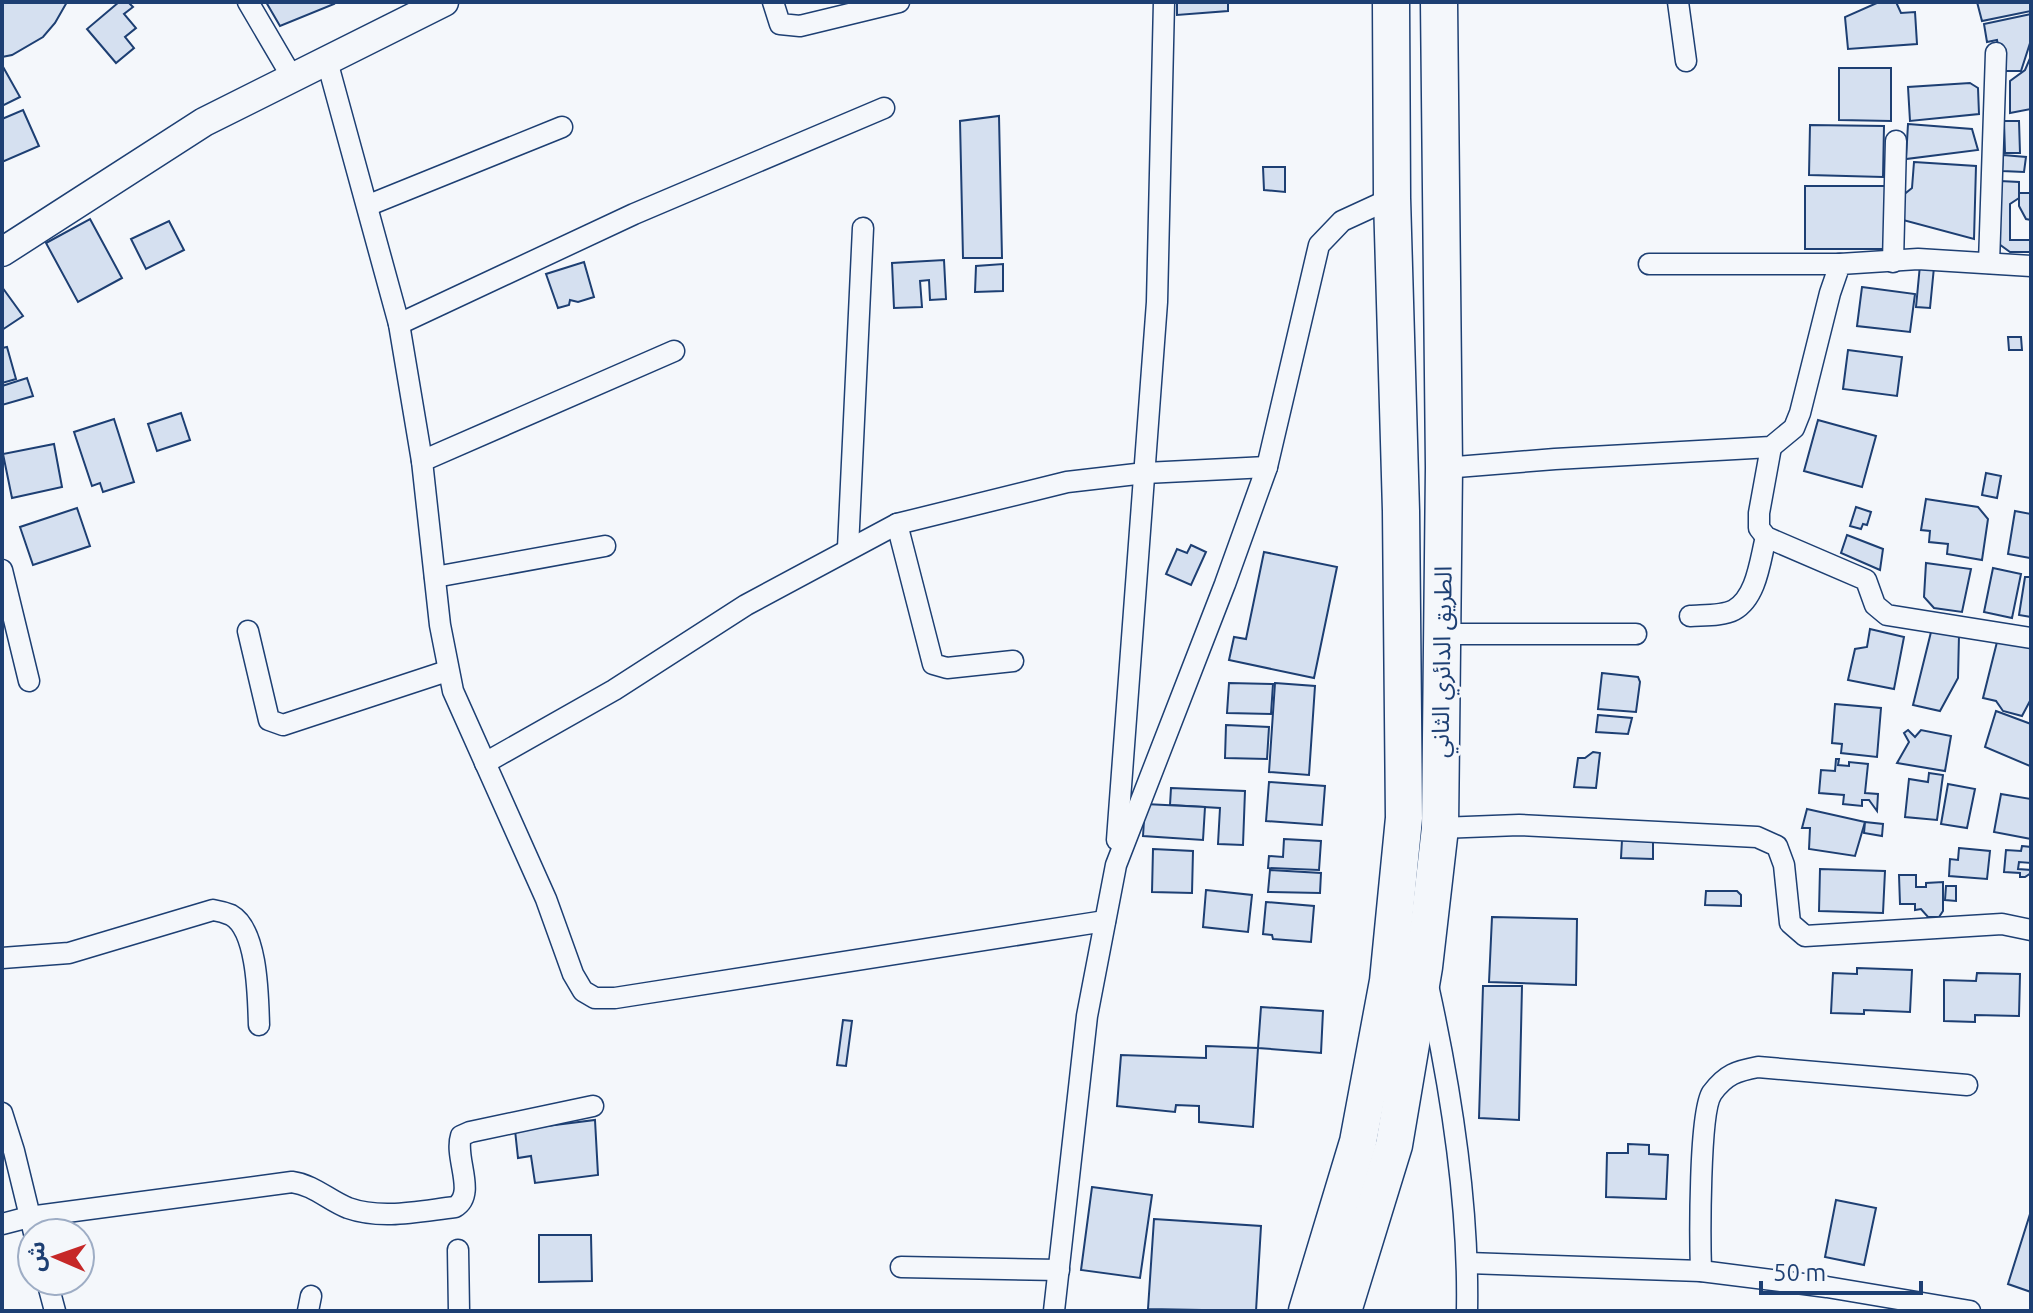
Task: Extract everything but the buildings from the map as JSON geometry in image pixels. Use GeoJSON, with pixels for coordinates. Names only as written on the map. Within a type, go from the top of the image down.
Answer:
{"type":"FeatureCollection","features":[{"type":"Feature","properties":{"kind":"highway","name":"الطريق الدائري الثاني"},"geometry":{"type":"LineString","coordinates":[[1307,1311],[1358,1142],[1388,981],[1404,818],[1391,2]]}},
{"type":"Feature","properties":{"kind":"highway","name":"الطريق الدائري الثاني"},"geometry":{"type":"LineString","coordinates":[[1343,1311],[1394,1145],[1424,967],[1440,828],[1444,468],[1439,2]]}},
{"type":"Feature","properties":{"kind":"street"},"geometry":{"type":"LineString","coordinates":[[248,2],[292,77]]}},
{"type":"Feature","properties":{"kind":"street"},"geometry":{"type":"LineString","coordinates":[[2,252],[204,122],[444,2]]}},
{"type":"Feature","properties":{"kind":"street"},"geometry":{"type":"LineString","coordinates":[[773,2],[780,24],[800,26],[899,2]]}},
{"type":"Feature","properties":{"kind":"street"},"geometry":{"type":"LineString","coordinates":[[1054,1311],[1087,1016],[1116,865],[1157,302],[1164,2]]}},
{"type":"Feature","properties":{"kind":"street"},"geometry":{"type":"LineString","coordinates":[[1678,2],[1686,61]]}},
{"type":"Feature","properties":{"kind":"street"},"geometry":{"type":"LineString","coordinates":[[1989,263],[1996,53]]}},
{"type":"Feature","properties":{"kind":"street"},"geometry":{"type":"LineString","coordinates":[[327,61],[369,205],[399,324],[422,461],[447,671],[466,726],[546,899],[573,974],[583,991],[595,998],[615,998],[1105,921]]}},
{"type":"Feature","properties":{"kind":"street"},"geometry":{"type":"LineString","coordinates":[[399,324],[634,214],[884,108]]}},
{"type":"Feature","properties":{"kind":"street"},"geometry":{"type":"LineString","coordinates":[[369,205],[562,127]]}},
{"type":"Feature","properties":{"kind":"street"},"geometry":{"type":"LineString","coordinates":[[1893,262],[1896,141]]}},
{"type":"Feature","properties":{"kind":"street"},"geometry":{"type":"LineString","coordinates":[[1116,865],[1267,467],[1319,245],[1342,221],[1392,198]]}},
{"type":"Feature","properties":{"kind":"street"},"geometry":{"type":"LineString","coordinates":[[848,548],[863,228]]}},
{"type":"Feature","properties":{"kind":"street"},"geometry":{"type":"LineString","coordinates":[[1649,264],[1840,264],[1918,259],[2031,266]]}},
{"type":"Feature","properties":{"kind":"street"},"geometry":{"type":"LineString","coordinates":[[1444,468],[1771,447],[1794,428],[1800,413],[1840,264]]}},
{"type":"Feature","properties":{"kind":"street"},"geometry":{"type":"LineString","coordinates":[[422,461],[674,351]]}},
{"type":"Feature","properties":{"kind":"street"},"geometry":{"type":"LineString","coordinates":[[1771,447],[1759,513],[1759,528],[1766,537],[1866,580],[1875,605],[1887,615],[2031,638]]}},
{"type":"Feature","properties":{"kind":"street"},"geometry":{"type":"LineString","coordinates":[[485,763],[614,690],[746,605],[897,524],[1067,482],[1145,473],[1267,467]]}},
{"type":"Feature","properties":{"kind":"street"},"geometry":{"type":"LineString","coordinates":[[897,524],[933,664],[947,668],[1013,661]]}},
{"type":"Feature","properties":{"kind":"street"},"geometry":{"type":"LineString","coordinates":[[1690,616],[1732,612],[1743,601],[1752,587],[1766,537]]}},
{"type":"Feature","properties":{"kind":"street"},"geometry":{"type":"LineString","coordinates":[[435,577],[605,546]]}},
{"type":"Feature","properties":{"kind":"street"},"geometry":{"type":"LineString","coordinates":[[2,570],[29,681]]}},
{"type":"Feature","properties":{"kind":"street"},"geometry":{"type":"LineString","coordinates":[[248,631],[269,720],[283,725],[447,671]]}},
{"type":"Feature","properties":{"kind":"street"},"geometry":{"type":"LineString","coordinates":[[1443,634],[1636,634]]}},
{"type":"Feature","properties":{"kind":"street"},"geometry":{"type":"LineString","coordinates":[[1440,828],[1519,825],[1757,837],[1777,846],[1784,865],[1790,923],[1805,936],[2002,924],[2031,930]]}},
{"type":"Feature","properties":{"kind":"street"},"geometry":{"type":"LineString","coordinates":[[2,958],[69,953],[213,910],[233,916],[246,933],[257,979],[259,1025]]}},
{"type":"Feature","properties":{"kind":"street"},"geometry":{"type":"LineString","coordinates":[[1424,967],[1448,1075],[1468,1263],[1467,1311]]}},
{"type":"Feature","properties":{"kind":"street"},"geometry":{"type":"LineString","coordinates":[[1701,1271],[1699,1221],[1710,1095],[1733,1072],[1758,1067],[1967,1085]]}},
{"type":"Feature","properties":{"kind":"street"},"geometry":{"type":"LineString","coordinates":[[80,1217],[292,1182],[308,1184],[349,1208],[371,1213],[455,1207],[465,1197],[459,1154],[461,1136],[593,1106]]}},
{"type":"Feature","properties":{"kind":"street"},"geometry":{"type":"LineString","coordinates":[[2,1113],[30,1217]]}},
{"type":"Feature","properties":{"kind":"street"},"geometry":{"type":"LineString","coordinates":[[458,1250],[459,1311]]}},
{"type":"Feature","properties":{"kind":"street"},"geometry":{"type":"LineString","coordinates":[[1468,1263],[1701,1271],[1827,1287],[1970,1311]]}},
{"type":"Feature","properties":{"kind":"street"},"geometry":{"type":"LineString","coordinates":[[901,1267],[1059,1270]]}}]}
